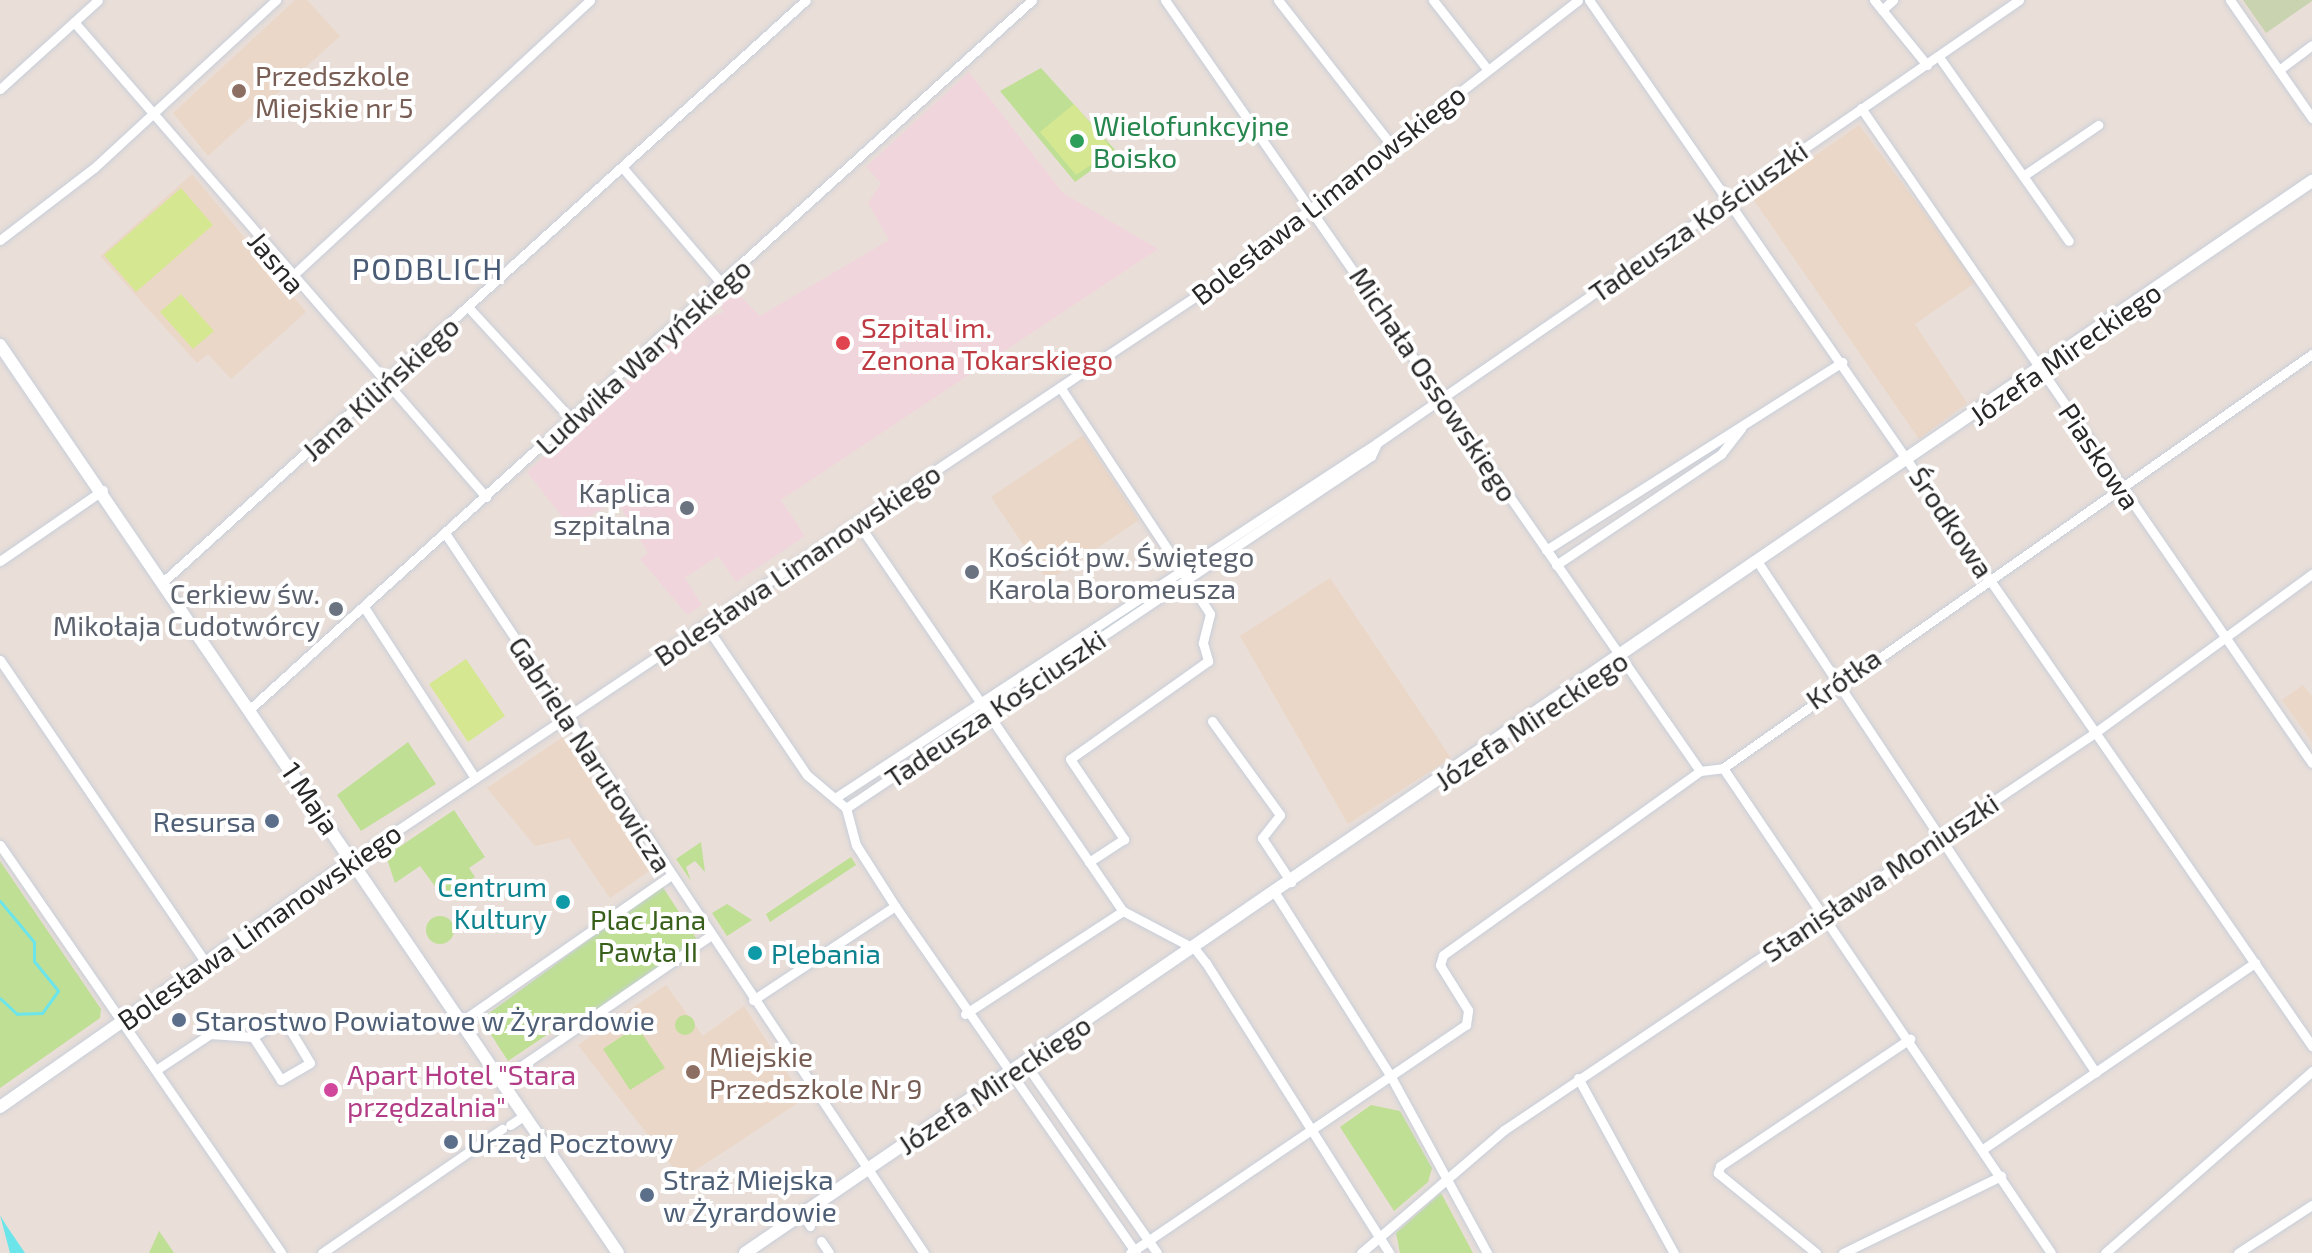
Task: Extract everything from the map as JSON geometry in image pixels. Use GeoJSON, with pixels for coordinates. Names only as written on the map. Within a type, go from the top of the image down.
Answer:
{"type":"FeatureCollection","features":[{"type":"Feature","properties":{"kind":"street"},"geometry":{"type":"LineString","coordinates":[[0,89],[98,0]]}},
{"type":"Feature","properties":{"kind":"street"},"geometry":{"type":"LineString","coordinates":[[0,240],[154,112],[276,0]]}},
{"type":"Feature","properties":{"kind":"street"},"geometry":{"type":"LineString","coordinates":[[290,278],[590,0]]}},
{"type":"Feature","properties":{"kind":"street","name":"Jana Kilińskiego"},"geometry":{"type":"LineString","coordinates":[[165,580],[806,0]]}},
{"type":"Feature","properties":{"kind":"street","name":"Ludwika Waryńskiego"},"geometry":{"type":"LineString","coordinates":[[251,708],[1032,0]]}},
{"type":"Feature","properties":{"kind":"street","name":"Michała Ossowskiego"},"geometry":{"type":"LineString","coordinates":[[1165,0],[1312,206],[1620,659],[1700,771]]}},
{"type":"Feature","properties":{"kind":"street"},"geometry":{"type":"LineString","coordinates":[[1278,0],[1392,146]]}},
{"type":"Feature","properties":{"kind":"street"},"geometry":{"type":"LineString","coordinates":[[1433,0],[1488,70]]}},
{"type":"Feature","properties":{"kind":"street","name":"Bolesława Limanowskiego"},"geometry":{"type":"LineString","coordinates":[[0,1107],[353,860],[1211,286],[1578,0]]}},
{"type":"Feature","properties":{"kind":"street","name":"Środkowa"},"geometry":{"type":"LineString","coordinates":[[1589,0],[1732,198],[2312,1046]]}},
{"type":"Feature","properties":{"kind":"street"},"geometry":{"type":"LineString","coordinates":[[1874,0],[1927,65]]}},
{"type":"Feature","properties":{"kind":"street"},"geometry":{"type":"LineString","coordinates":[[1882,10],[1893,0]]}},
{"type":"Feature","properties":{"kind":"street","name":"Tadeusza Kościuszki"},"geometry":{"type":"LineString","coordinates":[[838,796],[1377,443],[2019,0]]}},
{"type":"Feature","properties":{"kind":"street"},"geometry":{"type":"LineString","coordinates":[[2230,0],[2312,118]]}},
{"type":"Feature","properties":{"kind":"street","name":"Jasna"},"geometry":{"type":"LineString","coordinates":[[74,22],[154,112],[290,278],[486,497]]}},
{"type":"Feature","properties":{"kind":"street"},"geometry":{"type":"LineString","coordinates":[[2279,70],[2312,45]]}},
{"type":"Feature","properties":{"kind":"street"},"geometry":{"type":"LineString","coordinates":[[1939,57],[2069,241]]}},
{"type":"Feature","properties":{"kind":"street","name":"Piaskowa"},"geometry":{"type":"LineString","coordinates":[[1861,108],[2312,763]]}},
{"type":"Feature","properties":{"kind":"street"},"geometry":{"type":"LineString","coordinates":[[2023,176],[2098,125]]}},
{"type":"Feature","properties":{"kind":"street"},"geometry":{"type":"LineString","coordinates":[[623,168],[722,284]]}},
{"type":"Feature","properties":{"kind":"street","name":"Józefa Mireckiego"},"geometry":{"type":"LineString","coordinates":[[745,1253],[1911,461],[2312,181]]}},
{"type":"Feature","properties":{"kind":"street"},"geometry":{"type":"LineString","coordinates":[[469,308],[572,420]]}},
{"type":"Feature","properties":{"kind":"street","name":"1 Maja"},"geometry":{"type":"LineString","coordinates":[[0,345],[165,580],[618,1253]]}},
{"type":"Feature","properties":{"kind":"street","name":"Krótka"},"geometry":{"type":"LineString","coordinates":[[1390,1075],[1466,1025],[1468,1010],[1440,965],[1443,955],[1700,771],[1723,768],[1837,682],[2312,354]]}},
{"type":"Feature","properties":{"kind":"street"},"geometry":{"type":"LineString","coordinates":[[1546,550],[1842,362]]}},
{"type":"Feature","properties":{"kind":"street"},"geometry":{"type":"LineString","coordinates":[[1060,387],[1210,609],[1208,661],[1070,759],[1124,839],[1089,862]]}},
{"type":"Feature","properties":{"kind":"street"},"geometry":{"type":"LineString","coordinates":[[1556,565],[1721,454],[1745,422]]}},
{"type":"Feature","properties":{"kind":"street","name":"Tadeusza Kościuszki"},"geometry":{"type":"LineString","coordinates":[[846,808],[1371,456],[1377,443]]}},
{"type":"Feature","properties":{"kind":"street"},"geometry":{"type":"LineString","coordinates":[[0,561],[103,490]]}},
{"type":"Feature","properties":{"kind":"street"},"geometry":{"type":"LineString","coordinates":[[858,523],[1123,911],[1195,949],[1314,1129],[1389,1253]]}},
{"type":"Feature","properties":{"kind":"street","name":"Gabriela Narutowicza"},"geometry":{"type":"LineString","coordinates":[[445,533],[710,936],[924,1253]]}},
{"type":"Feature","properties":{"kind":"street"},"geometry":{"type":"LineString","coordinates":[[1759,564],[2096,1073]]}},
{"type":"Feature","properties":{"kind":"street","name":"Stanisława Moniuszki"},"geometry":{"type":"LineString","coordinates":[[1361,1253],[1447,1178],[1578,1078],[2096,732],[2312,574]]}},
{"type":"Feature","properties":{"kind":"street"},"geometry":{"type":"LineString","coordinates":[[364,607],[475,778]]}},
{"type":"Feature","properties":{"kind":"street"},"geometry":{"type":"LineString","coordinates":[[706,626],[807,775],[838,796],[846,808],[856,845],[895,906],[965,1014],[1133,1252],[1390,1075]]}},
{"type":"Feature","properties":{"kind":"street"},"geometry":{"type":"LineString","coordinates":[[0,660],[206,963]]}},
{"type":"Feature","properties":{"kind":"street"},"geometry":{"type":"LineString","coordinates":[[1212,721],[1280,815],[1262,838],[1291,882]]}},
{"type":"Feature","properties":{"kind":"street"},"geometry":{"type":"LineString","coordinates":[[1723,768],[1826,913],[2051,1253]]}},
{"type":"Feature","properties":{"kind":"street"},"geometry":{"type":"LineString","coordinates":[[0,845],[159,1068],[281,1253]]}},
{"type":"Feature","properties":{"kind":"street"},"geometry":{"type":"LineString","coordinates":[[462,1021],[671,875]]}},
{"type":"Feature","properties":{"kind":"street"},"geometry":{"type":"LineString","coordinates":[[1275,893],[1390,1075],[1487,1253]]}},
{"type":"Feature","properties":{"kind":"street"},"geometry":{"type":"LineString","coordinates":[[753,1000],[895,906]]}},
{"type":"Feature","properties":{"kind":"street"},"geometry":{"type":"LineString","coordinates":[[965,1014],[1123,911]]}},
{"type":"Feature","properties":{"kind":"street"},"geometry":{"type":"LineString","coordinates":[[501,1080],[710,936]]}},
{"type":"Feature","properties":{"kind":"street"},"geometry":{"type":"LineString","coordinates":[[1983,1149],[2255,963]]}},
{"type":"Feature","properties":{"kind":"street"},"geometry":{"type":"LineString","coordinates":[[159,1068],[210,1034],[253,1037],[283,1018],[310,1063],[281,1080],[253,1037]]}},
{"type":"Feature","properties":{"kind":"street"},"geometry":{"type":"LineString","coordinates":[[1816,1253],[1718,1173],[1720,1166],[1910,1039]]}},
{"type":"Feature","properties":{"kind":"street"},"geometry":{"type":"LineString","coordinates":[[1025,1063],[1157,1253]]}},
{"type":"Feature","properties":{"kind":"street"},"geometry":{"type":"LineString","coordinates":[[2105,1253],[2312,1071]]}},
{"type":"Feature","properties":{"kind":"street"},"geometry":{"type":"LineString","coordinates":[[1578,1078],[1674,1253]]}},
{"type":"Feature","properties":{"kind":"street"},"geometry":{"type":"LineString","coordinates":[[322,1253],[525,1115]]}},
{"type":"Feature","properties":{"kind":"street"},"geometry":{"type":"LineString","coordinates":[[1843,1253],[2001,1176]]}},
{"type":"Feature","properties":{"kind":"street"},"geometry":{"type":"LineString","coordinates":[[2238,1253],[2312,1205]]}},
{"type":"Feature","properties":{"kind":"street"},"geometry":{"type":"LineString","coordinates":[[803,1214],[810,1226]]}},
{"type":"Feature","properties":{"kind":"street"},"geometry":{"type":"LineString","coordinates":[[821,1241],[829,1253]]}},
{"type":"Feature","properties":{"kind":"shaded area","name":"Przedszkole Miejskie nr 5"},"geometry":{"type":"Polygon","coordinates":[[[295,0],[307,0],[340,36],[208,156],[173,113],[295,0]]]}},
{"type":"Feature","properties":{"kind":"shaded area","name":"Szpital im. Zenona Tokarskiego"},"geometry":{"type":"Polygon","coordinates":[[[969,72],[1063,193],[1158,249],[781,500],[805,536],[736,582],[718,556],[685,578],[702,605],[687,615],[640,559],[648,553],[616,500],[571,528],[527,472],[687,328],[724,312],[718,303],[733,289],[760,316],[889,240],[868,203],[881,183],[866,167],[969,72]]]}},
{"type":"Feature","properties":{"kind":"shaded area"},"geometry":{"type":"Polygon","coordinates":[[[1859,125],[1976,282],[1915,324],[1967,403],[1919,439],[1753,199],[1859,125]]]}},
{"type":"Feature","properties":{"kind":"shaded area"},"geometry":{"type":"Polygon","coordinates":[[[192,174],[306,312],[231,379],[208,354],[197,363],[100,256],[192,174]]]}},
{"type":"Feature","properties":{"kind":"shaded area"},"geometry":{"type":"Polygon","coordinates":[[[1083,435],[1139,520],[1048,581],[991,497],[1083,435]]]}},
{"type":"Feature","properties":{"kind":"shaded area"},"geometry":{"type":"Polygon","coordinates":[[[1330,578],[1451,758],[1348,824],[1240,636],[1330,578]]]}},
{"type":"Feature","properties":{"kind":"shaded area"},"geometry":{"type":"Polygon","coordinates":[[[2303,685],[2312,696],[2312,742],[2282,700],[2303,685]]]}},
{"type":"Feature","properties":{"kind":"shaded area"},"geometry":{"type":"Polygon","coordinates":[[[563,737],[651,870],[610,898],[569,838],[535,846],[487,788],[563,737]]]}},
{"type":"Feature","properties":{"kind":"shaded area","name":"Miejskie Przedszkole Nr 9"},"geometry":{"type":"Polygon","coordinates":[[[666,985],[703,1036],[744,1006],[804,1099],[682,1179],[578,1045],[666,985]]]}},
{"type":"Feature","properties":{"kind":"green space"},"geometry":{"type":"Polygon","coordinates":[[[2243,0],[2312,0],[2312,1],[2266,33],[2243,0]]]}},
{"type":"Feature","properties":{"kind":"green space"},"geometry":{"type":"Polygon","coordinates":[[[1041,68],[1117,152],[1075,182],[1000,91],[1041,68]]]}},
{"type":"Feature","properties":{"kind":"green space","name":"Wielofunkcyjne Boisko"},"geometry":{"type":"Polygon","coordinates":[[[1074,104],[1113,150],[1076,175],[1040,132],[1074,104]]]}},
{"type":"Feature","properties":{"kind":"green space"},"geometry":{"type":"Polygon","coordinates":[[[181,188],[213,225],[136,292],[104,255],[181,188]]]}},
{"type":"Feature","properties":{"kind":"green space"},"geometry":{"type":"Polygon","coordinates":[[[181,294],[214,331],[193,349],[160,312],[181,294]]]}},
{"type":"Feature","properties":{"kind":"green space"},"geometry":{"type":"Polygon","coordinates":[[[466,659],[505,716],[468,742],[429,684],[466,659]]]}},
{"type":"Feature","properties":{"kind":"green space"},"geometry":{"type":"Polygon","coordinates":[[[408,742],[436,784],[361,831],[337,795],[408,742]]]}},
{"type":"Feature","properties":{"kind":"green space"},"geometry":{"type":"Polygon","coordinates":[[[454,810],[485,857],[469,868],[475,877],[443,897],[420,866],[395,883],[386,856],[454,810]]]}},
{"type":"Feature","properties":{"kind":"green space"},"geometry":{"type":"Polygon","coordinates":[[[701,842],[705,872],[695,861],[686,867],[691,881],[676,859],[701,842]]]}},
{"type":"Feature","properties":{"kind":"green space"},"geometry":{"type":"Polygon","coordinates":[[[851,857],[856,865],[770,922],[766,914],[851,857]]]}},
{"type":"Feature","properties":{"kind":"green space"},"geometry":{"type":"Polygon","coordinates":[[[0,861],[101,1009],[100,1018],[0,1088],[0,861]]]}},
{"type":"Feature","properties":{"kind":"green space","name":"Plac Jana Pawła II"},"geometry":{"type":"Polygon","coordinates":[[[662,886],[698,941],[556,1038],[557,1028],[508,1061],[481,1019],[662,886]]]}},
{"type":"Feature","properties":{"kind":"green space"},"geometry":{"type":"Polygon","coordinates":[[[727,904],[752,920],[727,936],[712,913],[727,904]]]}},
{"type":"Feature","properties":{"kind":"green space"},"geometry":{"type":"Polygon","coordinates":[[[440,916],[450,920],[454,930],[450,940],[440,944],[430,940],[426,930],[430,920],[440,916]]]}},
{"type":"Feature","properties":{"kind":"green space"},"geometry":{"type":"Polygon","coordinates":[[[685,1015],[692,1018],[695,1025],[692,1032],[685,1035],[678,1032],[675,1025],[678,1018],[685,1015]]]}},
{"type":"Feature","properties":{"kind":"green space"},"geometry":{"type":"Polygon","coordinates":[[[637,1026],[665,1068],[630,1090],[603,1049],[637,1026]]]}},
{"type":"Feature","properties":{"kind":"green space"},"geometry":{"type":"Polygon","coordinates":[[[1371,1105],[1400,1111],[1432,1168],[1428,1182],[1394,1211],[1340,1127],[1371,1105]]]}},
{"type":"Feature","properties":{"kind":"green space"},"geometry":{"type":"Polygon","coordinates":[[[1441,1193],[1473,1253],[1400,1253],[1396,1233],[1441,1193]]]}},
{"type":"Feature","properties":{"kind":"green space"},"geometry":{"type":"Polygon","coordinates":[[[159,1231],[168,1244],[174,1253],[149,1253],[159,1231]]]}},
{"type":"Feature","properties":{"kind":"water"},"geometry":{"type":"Polygon","coordinates":[[[0,1215],[6,1225],[25,1253],[10,1253],[0,1215]]]}},
{"type":"Feature","properties":{"kind":"waterway"},"geometry":{"type":"LineString","coordinates":[[0,901],[34,942],[34,961],[58,991],[42,1013],[17,1014],[0,998]]}},
{"type":"Feature","properties":{"kind":"place","name":"Przedszkole Miejskie nr 5"},"geometry":{"type":"Point","coordinates":[239,91]}},
{"type":"Feature","properties":{"kind":"place","name":"Wielofunkcyjne Boisko"},"geometry":{"type":"Point","coordinates":[1077,141]}},
{"type":"Feature","properties":{"kind":"place","name":"Szpital im. Zenona Tokarskiego"},"geometry":{"type":"Point","coordinates":[843,343]}},
{"type":"Feature","properties":{"kind":"place","name":"Kaplica szpitalna"},"geometry":{"type":"Point","coordinates":[687,508]}},
{"type":"Feature","properties":{"kind":"place","name":"Kościół pw. Świętego Karola Boromeusza"},"geometry":{"type":"Point","coordinates":[972,572]}},
{"type":"Feature","properties":{"kind":"place","name":"Cerkiew św. Mikołaja Cudotwórcy"},"geometry":{"type":"Point","coordinates":[336,609]}},
{"type":"Feature","properties":{"kind":"place","name":"Resursa"},"geometry":{"type":"Point","coordinates":[272,821]}},
{"type":"Feature","properties":{"kind":"place","name":"Centrum Kultury"},"geometry":{"type":"Point","coordinates":[563,902]}},
{"type":"Feature","properties":{"kind":"place","name":"Plebania"},"geometry":{"type":"Point","coordinates":[755,953]}},
{"type":"Feature","properties":{"kind":"place","name":"Starostwo Powiatowe w Żyrardowie"},"geometry":{"type":"Point","coordinates":[179,1020]}},
{"type":"Feature","properties":{"kind":"place","name":"Miejskie Przedszkole Nr 9"},"geometry":{"type":"Point","coordinates":[693,1072]}},
{"type":"Feature","properties":{"kind":"place","name":"Apart Hotel \"Stara przędzalnia\""},"geometry":{"type":"Point","coordinates":[331,1090]}},
{"type":"Feature","properties":{"kind":"place","name":"Urząd Pocztowy"},"geometry":{"type":"Point","coordinates":[451,1142]}},
{"type":"Feature","properties":{"kind":"place","name":"Straż Miejska w Żyrardowie"},"geometry":{"type":"Point","coordinates":[647,1195]}},
{"type":"Feature","properties":{"kind":"district","name":"PODBLICH"},"geometry":{"type":"Point","coordinates":[428,268]}}]}
